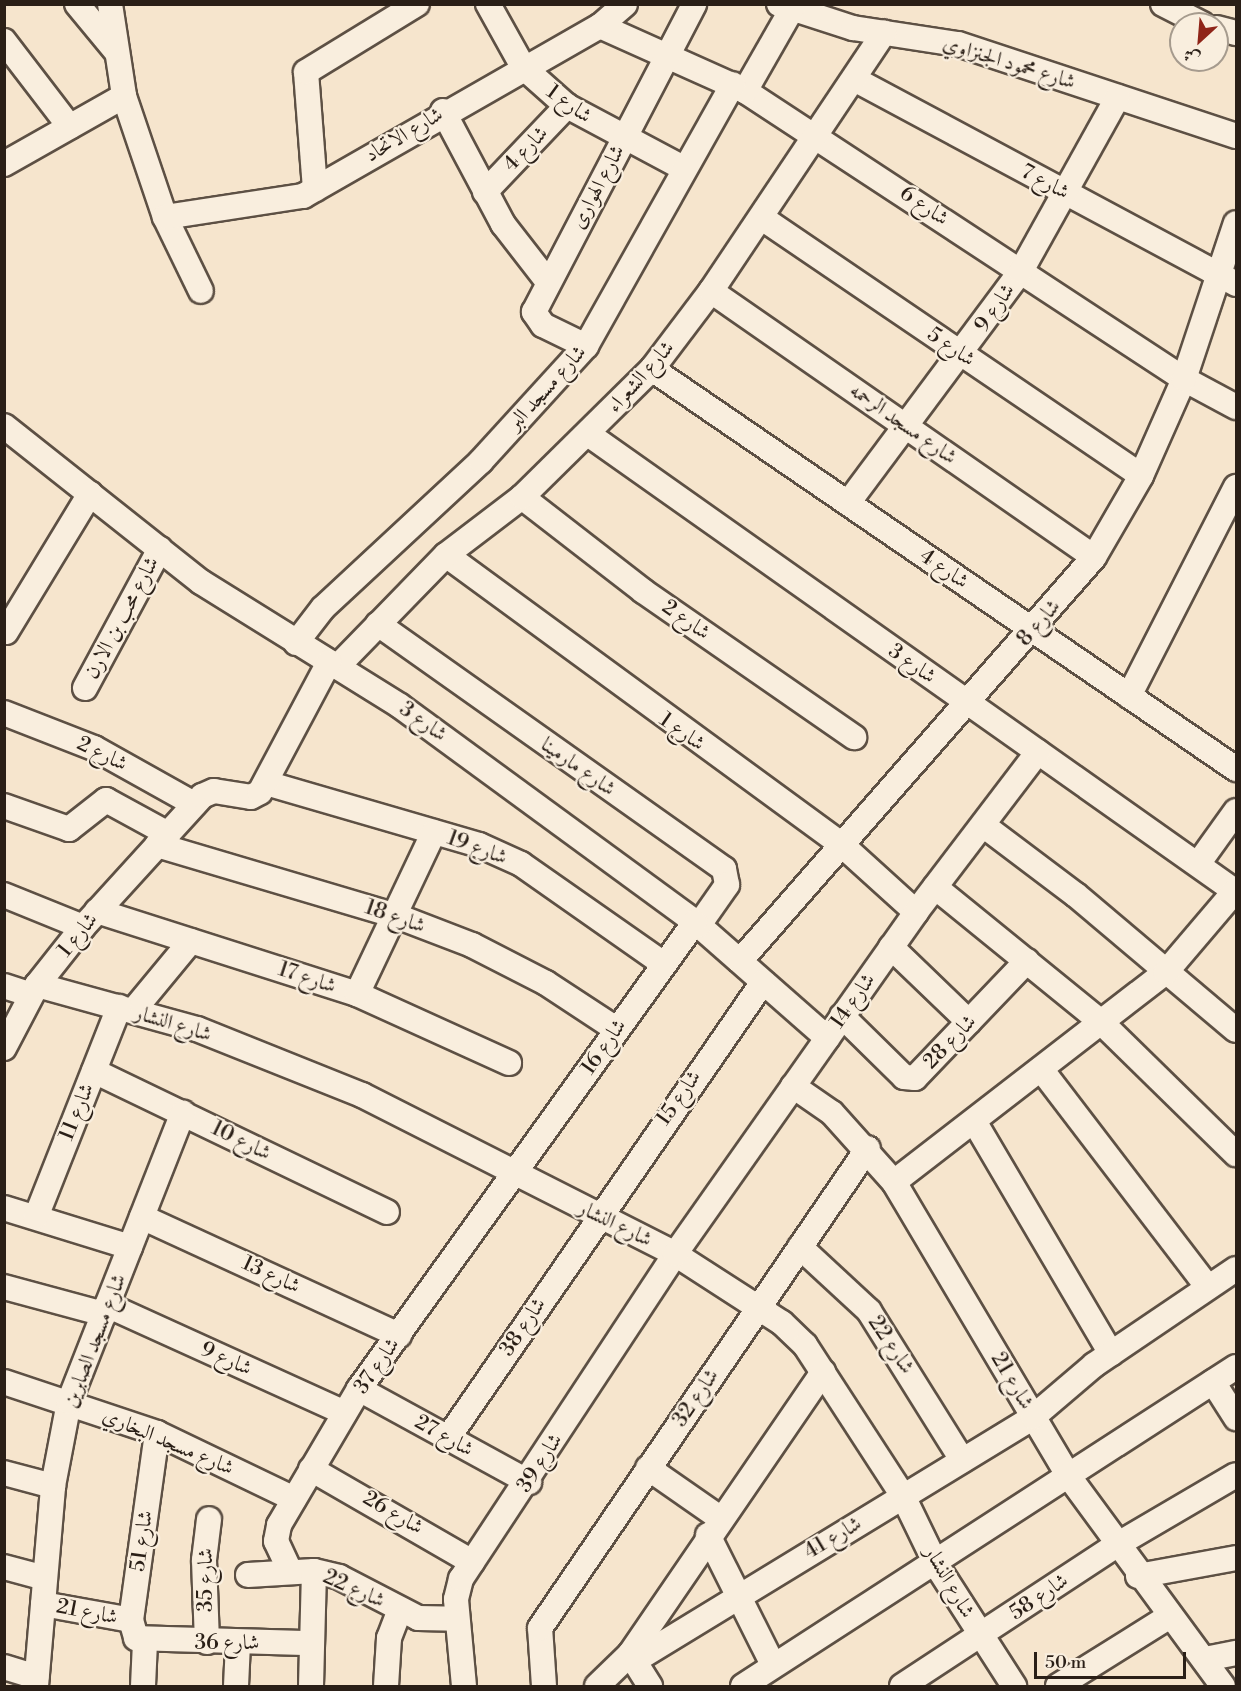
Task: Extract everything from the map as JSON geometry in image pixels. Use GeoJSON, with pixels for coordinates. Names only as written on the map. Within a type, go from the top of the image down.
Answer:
{"type":"FeatureCollection","features":[{"type":"Feature","properties":{"kind":"street"},"geometry":{"type":"LineString","coordinates":[[77,4],[115,50]]}},
{"type":"Feature","properties":{"kind":"street"},"geometry":{"type":"LineString","coordinates":[[110,4],[115,50],[124,96],[165,217],[201,291]]}},
{"type":"Feature","properties":{"kind":"street"},"geometry":{"type":"LineString","coordinates":[[315,189],[306,72],[417,4]]}},
{"type":"Feature","properties":{"kind":"street","name":"شارع 1"},"geometry":{"type":"LineString","coordinates":[[488,4],[523,67],[567,106],[623,140],[683,168]]}},
{"type":"Feature","properties":{"kind":"street","name":"شارع الاتحاد"},"geometry":{"type":"LineString","coordinates":[[165,217],[290,200],[315,189],[443,111],[600,26],[625,4]]}},
{"type":"Feature","properties":{"kind":"street","name":"شارع الهوارى"},"geometry":{"type":"LineString","coordinates":[[586,346],[536,320],[534,312],[694,4]]}},
{"type":"Feature","properties":{"kind":"street"},"geometry":{"type":"LineString","coordinates":[[1163,4],[1179,12]]}},
{"type":"Feature","properties":{"kind":"street","name":"شارع محمود الجنزاوي"},"geometry":{"type":"LineString","coordinates":[[786,7],[884,33],[958,44],[1236,136]]}},
{"type":"Feature","properties":{"kind":"street","name":"شارع مسجد البر"},"geometry":{"type":"LineString","coordinates":[[296,643],[323,608],[481,461],[586,346],[683,168],[739,88],[786,7]]}},
{"type":"Feature","properties":{"kind":"street","name":"شارع 6"},"geometry":{"type":"LineString","coordinates":[[600,26],[669,52],[739,88],[818,135],[1184,379],[1236,407]]}},
{"type":"Feature","properties":{"kind":"street","name":"شارع الشعراء"},"geometry":{"type":"LineString","coordinates":[[333,664],[378,624],[446,555],[522,497],[652,369],[762,218],[884,33]]}},
{"type":"Feature","properties":{"kind":"street"},"geometry":{"type":"LineString","coordinates":[[4,41],[70,127]]}},
{"type":"Feature","properties":{"kind":"street","name":"شارع 7"},"geometry":{"type":"LineString","coordinates":[[854,79],[1228,279]]}},
{"type":"Feature","properties":{"kind":"street"},"geometry":{"type":"LineString","coordinates":[[4,164],[124,96]]}},
{"type":"Feature","properties":{"kind":"street","name":"شارع 9"},"geometry":{"type":"LineString","coordinates":[[848,503],[963,355],[1021,271],[1118,97]]}},
{"type":"Feature","properties":{"kind":"street","name":"شارع 4"},"geometry":{"type":"LineString","coordinates":[[485,192],[567,106]]}},
{"type":"Feature","properties":{"kind":"street"},"geometry":{"type":"LineString","coordinates":[[443,111],[485,192],[548,282]]}},
{"type":"Feature","properties":{"kind":"street","name":"شارع 5"},"geometry":{"type":"LineString","coordinates":[[762,218],[1141,476]]}},
{"type":"Feature","properties":{"kind":"street","name":"شارع 8"},"geometry":{"type":"LineString","coordinates":[[740,961],[1034,630],[1094,557],[1141,476],[1228,279],[1236,223]]}},
{"type":"Feature","properties":{"kind":"street","name":"شارع مسجد الرحمه"},"geometry":{"type":"LineString","coordinates":[[711,291],[1094,557]]}},
{"type":"Feature","properties":{"kind":"street","name":"شارع 4"},"geometry":{"type":"LineString","coordinates":[[652,369],[1236,769]]}},
{"type":"Feature","properties":{"kind":"street","name":"شارع 3"},"geometry":{"type":"LineString","coordinates":[[588,434],[1236,891]]}},
{"type":"Feature","properties":{"kind":"street","name":"شارع 3"},"geometry":{"type":"LineString","coordinates":[[8,438],[90,494],[160,549],[296,643],[333,664],[430,727],[697,923],[827,1038]]}},
{"type":"Feature","properties":{"kind":"street"},"geometry":{"type":"LineString","coordinates":[[1129,696],[1236,487]]}},
{"type":"Feature","properties":{"kind":"street"},"geometry":{"type":"LineString","coordinates":[[6,633],[90,494]]}},
{"type":"Feature","properties":{"kind":"street","name":"شارع 2"},"geometry":{"type":"LineString","coordinates":[[522,497],[643,591],[854,738]]}},
{"type":"Feature","properties":{"kind":"street","name":"شارع محب بن الارن"},"geometry":{"type":"LineString","coordinates":[[85,688],[160,549]]}},
{"type":"Feature","properties":{"kind":"street","name":"شارع 1"},"geometry":{"type":"LineString","coordinates":[[446,555],[842,845],[916,912]]}},
{"type":"Feature","properties":{"kind":"street","name":"شارع مارمينا"},"geometry":{"type":"LineString","coordinates":[[378,624],[724,868],[728,885],[697,923]]}},
{"type":"Feature","properties":{"kind":"street"},"geometry":{"type":"LineString","coordinates":[[266,783],[333,664]]}},
{"type":"Feature","properties":{"kind":"street","name":"شارع 2"},"geometry":{"type":"LineString","coordinates":[[4,713],[94,748],[194,804]]}},
{"type":"Feature","properties":{"kind":"street","name":"شارع 14"},"geometry":{"type":"LineString","coordinates":[[675,1254],[891,946],[1038,752]]}},
{"type":"Feature","properties":{"kind":"street","name":"شارع 1"},"geometry":{"type":"LineString","coordinates":[[4,1048],[34,990],[90,919],[194,804],[214,791],[251,797],[266,783]]}},
{"type":"Feature","properties":{"kind":"street","name":"شارع 19"},"geometry":{"type":"LineString","coordinates":[[266,783],[434,832],[522,864],[664,964]]}},
{"type":"Feature","properties":{"kind":"street"},"geometry":{"type":"LineString","coordinates":[[4,806],[69,829],[106,800],[162,839]]}},
{"type":"Feature","properties":{"kind":"street"},"geometry":{"type":"LineString","coordinates":[[1198,864],[1236,811]]}},
{"type":"Feature","properties":{"kind":"street"},"geometry":{"type":"LineString","coordinates":[[983,825],[1236,1030]]}},
{"type":"Feature","properties":{"kind":"street"},"geometry":{"type":"LineString","coordinates":[[357,994],[434,832]]}},
{"type":"Feature","properties":{"kind":"street","name":"شارع 18"},"geometry":{"type":"LineString","coordinates":[[162,839],[394,915],[472,945],[536,978],[616,1029]]}},
{"type":"Feature","properties":{"kind":"street"},"geometry":{"type":"LineString","coordinates":[[935,888],[1101,1022],[1236,1154]]}},
{"type":"Feature","properties":{"kind":"street"},"geometry":{"type":"LineString","coordinates":[[894,1182],[1166,972],[1236,891]]}},
{"type":"Feature","properties":{"kind":"street","name":"شارع 17"},"geometry":{"type":"LineString","coordinates":[[4,895],[90,919],[191,941],[357,994],[509,1063]]}},
{"type":"Feature","properties":{"kind":"street","name":"شارع 16"},"geometry":{"type":"LineString","coordinates":[[516,1174],[616,1029],[697,923]]}},
{"type":"Feature","properties":{"kind":"street","name":"شارع 11"},"geometry":{"type":"LineString","coordinates":[[36,1217],[94,1071],[126,1009],[191,941]]}},
{"type":"Feature","properties":{"kind":"street"},"geometry":{"type":"LineString","coordinates":[[891,946],[969,1022]]}},
{"type":"Feature","properties":{"kind":"street","name":"شارع 28"},"geometry":{"type":"LineString","coordinates":[[842,1016],[909,1079],[969,1022],[1027,961]]}},
{"type":"Feature","properties":{"kind":"street","name":"شارع 15"},"geometry":{"type":"LineString","coordinates":[[598,1216],[764,982]]}},
{"type":"Feature","properties":{"kind":"street","name":"شارع النشار"},"geometry":{"type":"LineString","coordinates":[[4,986],[126,1009],[197,1029],[362,1095],[675,1254],[759,1307],[805,1345],[903,1496],[937,1566],[980,1637],[1014,1686]]}},
{"type":"Feature","properties":{"kind":"street"},"geometry":{"type":"LineString","coordinates":[[1041,1069],[1207,1286]]}},
{"type":"Feature","properties":{"kind":"street","name":"شارع 10"},"geometry":{"type":"LineString","coordinates":[[94,1071],[387,1212]]}},
{"type":"Feature","properties":{"kind":"street","name":"شارع 21"},"geometry":{"type":"LineString","coordinates":[[793,1086],[832,1113],[868,1148],[894,1182],[1070,1478],[1115,1546],[1205,1659],[1223,1686]]}},
{"type":"Feature","properties":{"kind":"street","name":"شارع مسجد الصابرين"},"geometry":{"type":"LineString","coordinates":[[36,1682],[53,1486],[69,1402],[183,1113]]}},
{"type":"Feature","properties":{"kind":"street"},"geometry":{"type":"LineString","coordinates":[[974,1121],[1112,1354]]}},
{"type":"Feature","properties":{"kind":"street","name":"شارع 32"},"geometry":{"type":"LineString","coordinates":[[544,1686],[538,1653],[540,1628],[868,1148]]}},
{"type":"Feature","properties":{"kind":"street","name":"شارع 37"},"geometry":{"type":"LineString","coordinates":[[290,1571],[276,1541],[294,1499],[359,1389],[516,1174]]}},
{"type":"Feature","properties":{"kind":"street"},"geometry":{"type":"LineString","coordinates":[[4,1208],[130,1247]]}},
{"type":"Feature","properties":{"kind":"street","name":"شارع 38"},"geometry":{"type":"LineString","coordinates":[[448,1438],[598,1216]]}},
{"type":"Feature","properties":{"kind":"street","name":"شارع 13"},"geometry":{"type":"LineString","coordinates":[[142,1217],[399,1335]]}},
{"type":"Feature","properties":{"kind":"street","name":"شارع 22"},"geometry":{"type":"LineString","coordinates":[[800,1247],[869,1311],[962,1460]]}},
{"type":"Feature","properties":{"kind":"street","name":"شارع 39"},"geometry":{"type":"LineString","coordinates":[[464,1686],[457,1619],[461,1579],[529,1482],[675,1254]]}},
{"type":"Feature","properties":{"kind":"street","name":"شارع 41"},"geometry":{"type":"LineString","coordinates":[[632,1658],[737,1597],[1033,1416],[1112,1354],[1207,1286],[1236,1269]]}},
{"type":"Feature","properties":{"kind":"street"},"geometry":{"type":"LineString","coordinates":[[4,1287],[105,1310]]}},
{"type":"Feature","properties":{"kind":"street","name":"شارع 9"},"geometry":{"type":"LineString","coordinates":[[105,1310],[345,1413]]}},
{"type":"Feature","properties":{"kind":"street"},"geometry":{"type":"LineString","coordinates":[[743,1686],[773,1665],[937,1566],[1236,1367]]}},
{"type":"Feature","properties":{"kind":"street"},"geometry":{"type":"LineString","coordinates":[[597,1686],[632,1658],[714,1526],[823,1372]]}},
{"type":"Feature","properties":{"kind":"street","name":"شارع مسجد البخاري"},"geometry":{"type":"LineString","coordinates":[[4,1382],[157,1433],[294,1499]]}},
{"type":"Feature","properties":{"kind":"street"},"geometry":{"type":"LineString","coordinates":[[1213,1382],[1236,1418]]}},
{"type":"Feature","properties":{"kind":"street","name":"شارع 27"},"geometry":{"type":"LineString","coordinates":[[359,1389],[529,1482]]}},
{"type":"Feature","properties":{"kind":"street","name":"شارع 51"},"geometry":{"type":"LineString","coordinates":[[131,1620],[157,1433]]}},
{"type":"Feature","properties":{"kind":"street"},"geometry":{"type":"LineString","coordinates":[[648,1468],[714,1526],[737,1597],[773,1665]]}},
{"type":"Feature","properties":{"kind":"street","name":"شارع 26"},"geometry":{"type":"LineString","coordinates":[[312,1469],[472,1562]]}},
{"type":"Feature","properties":{"kind":"street"},"geometry":{"type":"LineString","coordinates":[[4,1473],[53,1486]]}},
{"type":"Feature","properties":{"kind":"street","name":"شارع 58"},"geometry":{"type":"LineString","coordinates":[[902,1686],[980,1637],[1115,1546],[1236,1475]]}},
{"type":"Feature","properties":{"kind":"street","name":"شارع 35"},"geometry":{"type":"LineString","coordinates":[[207,1642],[204,1560],[209,1519]]}},
{"type":"Feature","properties":{"kind":"street"},"geometry":{"type":"LineString","coordinates":[[1138,1576],[1236,1558]]}},
{"type":"Feature","properties":{"kind":"street"},"geometry":{"type":"LineString","coordinates":[[4,1567],[45,1578]]}},
{"type":"Feature","properties":{"kind":"street"},"geometry":{"type":"LineString","coordinates":[[311,1686],[309,1643],[314,1571]]}},
{"type":"Feature","properties":{"kind":"street","name":"شارع 22"},"geometry":{"type":"LineString","coordinates":[[248,1575],[314,1571],[339,1577],[418,1618],[457,1619]]}},
{"type":"Feature","properties":{"kind":"street","name":"شارع 21"},"geometry":{"type":"LineString","coordinates":[[43,1604],[131,1620]]}},
{"type":"Feature","properties":{"kind":"street"},"geometry":{"type":"LineString","coordinates":[[386,1686],[389,1638],[400,1610]]}},
{"type":"Feature","properties":{"kind":"street"},"geometry":{"type":"LineString","coordinates":[[1058,1686],[1170,1616]]}},
{"type":"Feature","properties":{"kind":"street"},"geometry":{"type":"LineString","coordinates":[[131,1620],[136,1638],[145,1642],[143,1686]]}},
{"type":"Feature","properties":{"kind":"street","name":"شارع 36"},"geometry":{"type":"LineString","coordinates":[[145,1642],[309,1643]]}},
{"type":"Feature","properties":{"kind":"street"},"geometry":{"type":"LineString","coordinates":[[236,1686],[238,1643]]}},
{"type":"Feature","properties":{"kind":"street"},"geometry":{"type":"LineString","coordinates":[[1205,1659],[1236,1653]]}},
{"type":"Feature","properties":{"kind":"street"},"geometry":{"type":"LineString","coordinates":[[632,1658],[650,1686]]}},
{"type":"Feature","properties":{"kind":"street"},"geometry":{"type":"LineString","coordinates":[[4,1667],[36,1682]]}}]}
